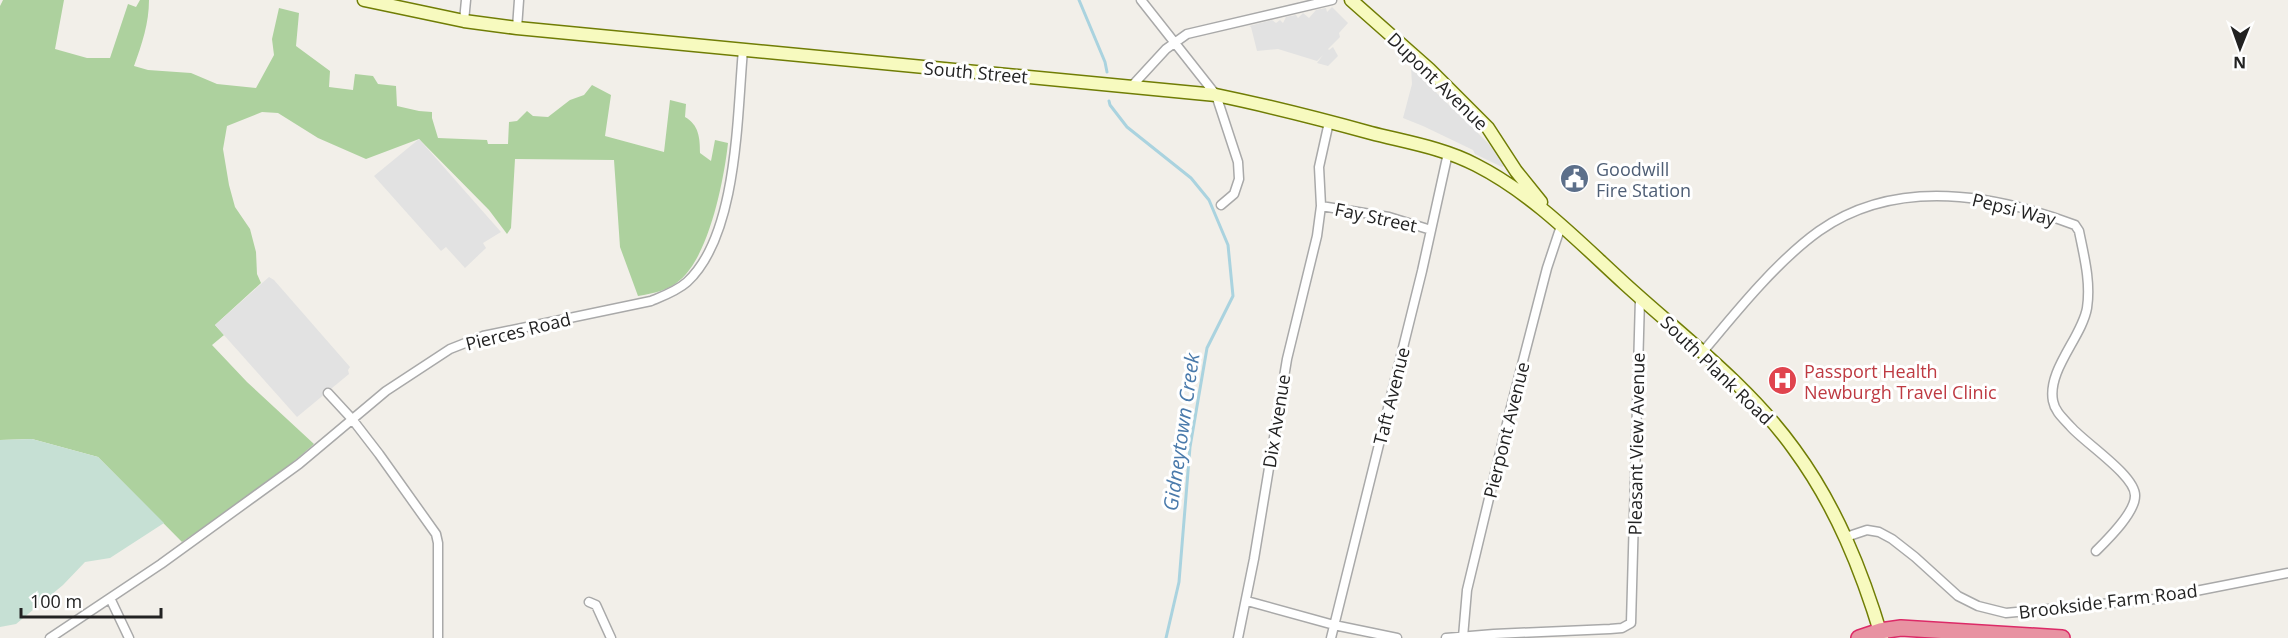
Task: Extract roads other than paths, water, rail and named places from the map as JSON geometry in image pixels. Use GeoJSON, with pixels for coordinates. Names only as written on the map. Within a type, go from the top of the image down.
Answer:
{"type":"FeatureCollection","features":[{"type":"Feature","properties":{"kind":"highway"},"geometry":{"type":"LineString","coordinates":[[1859,638],[1901,628],[2062,638]]}},
{"type":"Feature","properties":{"kind":"street","name":"South Street"},"geometry":{"type":"LineString","coordinates":[[364,0],[464,21],[517,28],[1216,95],[1271,106],[1448,153],[1503,180],[1561,226]]}},
{"type":"Feature","properties":{"kind":"street"},"geometry":{"type":"LineString","coordinates":[[464,21],[466,0]]}},
{"type":"Feature","properties":{"kind":"street"},"geometry":{"type":"LineString","coordinates":[[517,28],[519,0]]}},
{"type":"Feature","properties":{"kind":"street"},"geometry":{"type":"LineString","coordinates":[[1141,0],[1216,95],[1238,162],[1239,179],[1234,194],[1221,205]]}},
{"type":"Feature","properties":{"kind":"street"},"geometry":{"type":"LineString","coordinates":[[1131,87],[1173,42],[1187,34],[1332,0]]}},
{"type":"Feature","properties":{"kind":"street","name":"Dupont Avenue"},"geometry":{"type":"LineString","coordinates":[[1352,0],[1429,69],[1488,128],[1516,171],[1561,226]]}},
{"type":"Feature","properties":{"kind":"street","name":"Pierces Road"},"geometry":{"type":"LineString","coordinates":[[50,638],[299,464],[352,418],[412,372],[450,349],[483,336],[651,300],[664,296],[685,284],[707,255],[725,209],[733,162],[743,50]]}},
{"type":"Feature","properties":{"kind":"street","name":"Dix Avenue"},"geometry":{"type":"LineString","coordinates":[[1238,638],[1247,601],[1287,359],[1317,237],[1321,206],[1319,167],[1329,122]]}},
{"type":"Feature","properties":{"kind":"street","name":"Taft Avenue"},"geometry":{"type":"LineString","coordinates":[[1331,638],[1448,153]]}},
{"type":"Feature","properties":{"kind":"street","name":"Pepsi Way"},"geometry":{"type":"LineString","coordinates":[[1702,353],[1796,250],[1820,231],[1864,208],[1923,195],[1959,195],[1988,200],[2075,225],[2079,231],[2088,283],[2087,308],[2083,321],[2059,368],[2053,387],[2053,400],[2057,412],[2074,431],[2125,477],[2134,488],[2136,496],[2127,516],[2096,551]]}},
{"type":"Feature","properties":{"kind":"street","name":"Fay Street"},"geometry":{"type":"LineString","coordinates":[[1321,206],[1389,217],[1431,230]]}},
{"type":"Feature","properties":{"kind":"street","name":"South Plank Road"},"geometry":{"type":"LineString","coordinates":[[1561,226],[1735,382],[1793,447],[1816,480],[1846,537],[1861,573],[1881,634]]}},
{"type":"Feature","properties":{"kind":"street","name":"Pierpont Avenue"},"geometry":{"type":"LineString","coordinates":[[1463,637],[1467,590],[1507,422],[1547,268],[1561,226]]}},
{"type":"Feature","properties":{"kind":"street","name":"Pleasant View Avenue"},"geometry":{"type":"LineString","coordinates":[[1446,638],[1622,628],[1628,626],[1632,620],[1640,298]]}},
{"type":"Feature","properties":{"kind":"street"},"geometry":{"type":"LineString","coordinates":[[328,393],[352,418],[436,534],[438,543],[438,638]]}},
{"type":"Feature","properties":{"kind":"street","name":"Brookside Farm Road"},"geometry":{"type":"LineString","coordinates":[[1846,537],[1867,530],[1879,532],[1915,557],[1958,596],[1978,606],[2006,613],[2155,599],[2288,573]]}},
{"type":"Feature","properties":{"kind":"street"},"geometry":{"type":"LineString","coordinates":[[110,598],[129,638]]}},
{"type":"Feature","properties":{"kind":"street"},"geometry":{"type":"LineString","coordinates":[[1247,601],[1334,625],[1397,638]]}},
{"type":"Feature","properties":{"kind":"street"},"geometry":{"type":"LineString","coordinates":[[589,602],[596,605],[612,638]]}},
{"type":"Feature","properties":{"kind":"waterway","name":"Gidneytown Creek"},"geometry":{"type":"LineString","coordinates":[[1079,0],[1107,72]]}},
{"type":"Feature","properties":{"kind":"waterway","name":"Gidneytown Creek"},"geometry":{"type":"LineString","coordinates":[[1109,101],[1127,127],[1191,178],[1209,200],[1228,245],[1233,296],[1207,348],[1190,447],[1179,582],[1166,638]]}},
{"type":"Feature","properties":{"kind":"place","name":"Goodwill Fire Station"},"geometry":{"type":"Point","coordinates":[1575,179]}},
{"type":"Feature","properties":{"kind":"place","name":"Passport Health Newburgh Travel Clinic"},"geometry":{"type":"Point","coordinates":[1783,381]}}]}
